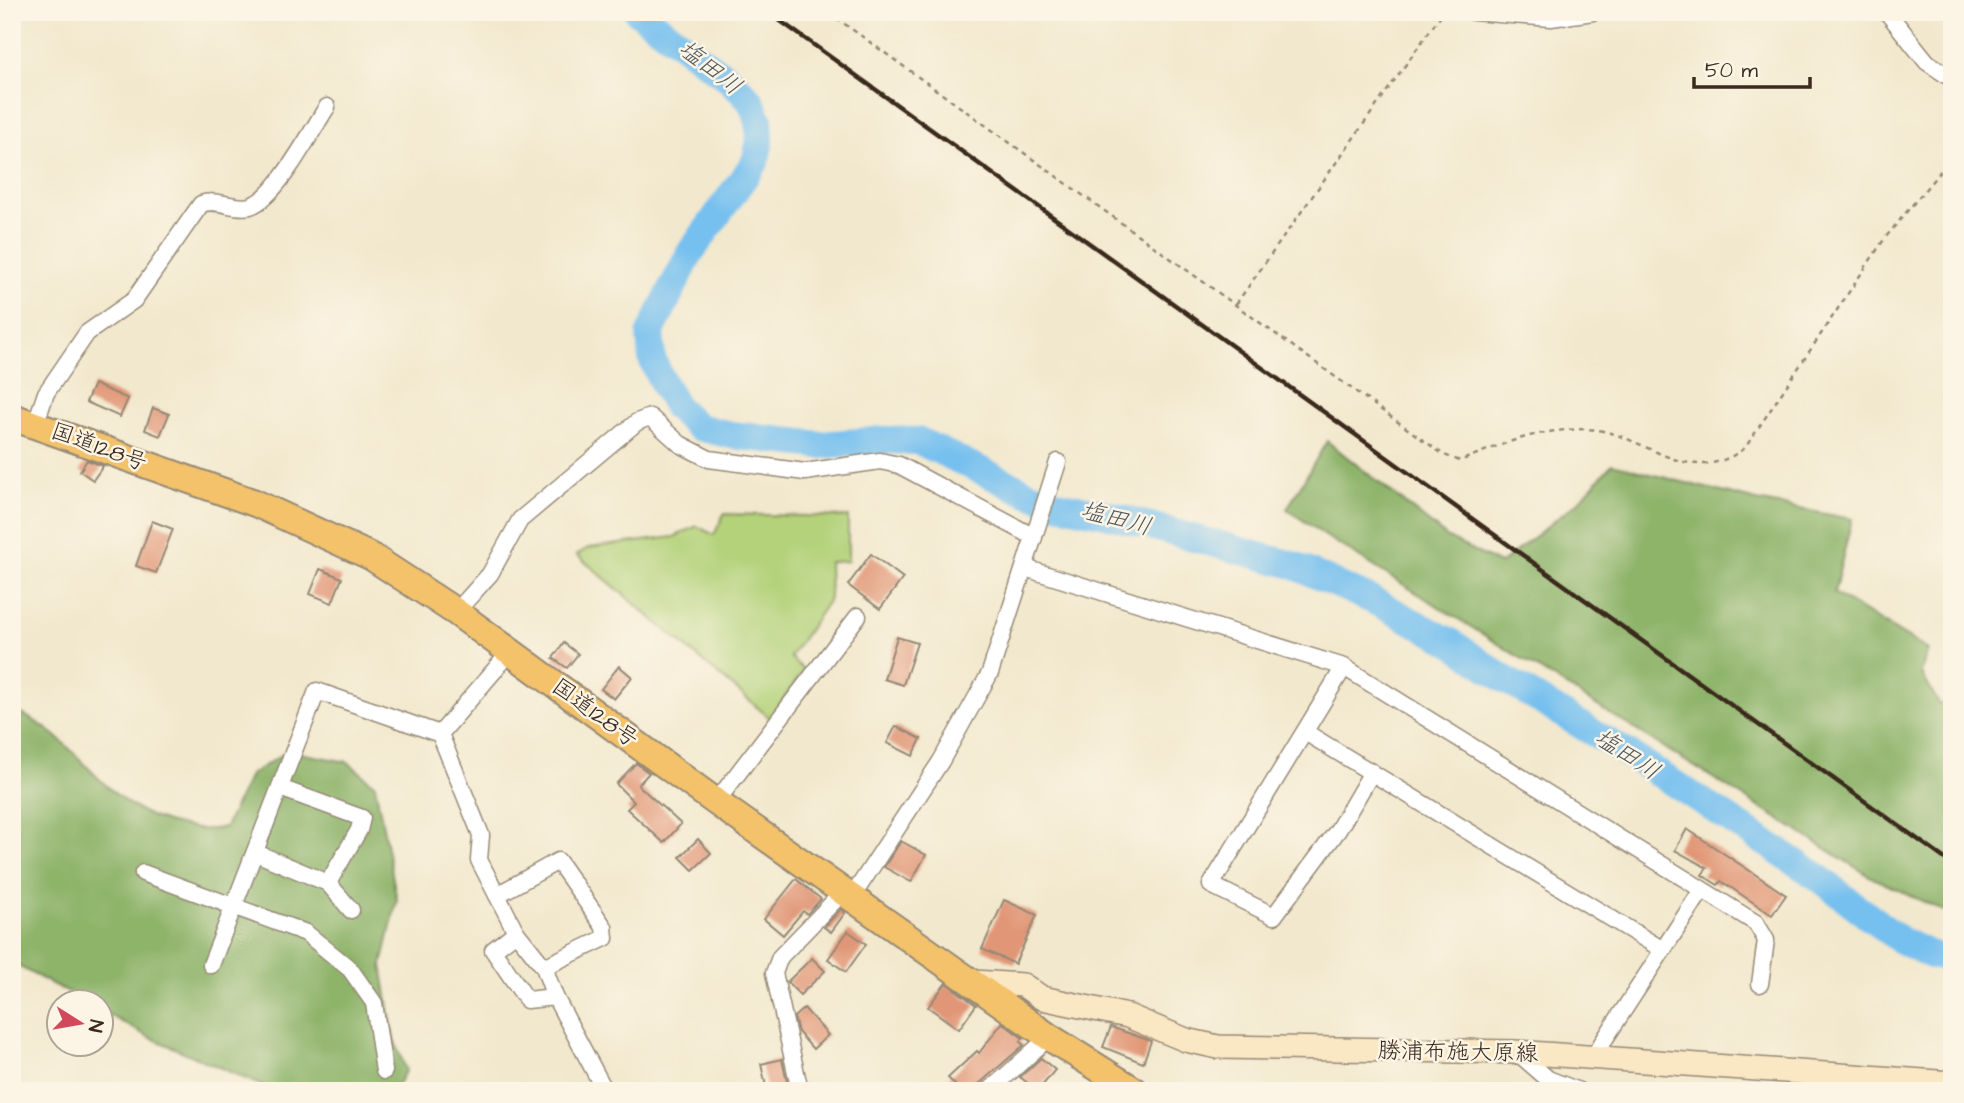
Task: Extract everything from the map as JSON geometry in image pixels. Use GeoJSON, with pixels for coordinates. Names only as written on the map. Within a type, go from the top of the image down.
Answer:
{"type":"FeatureCollection","features":[{"type":"Feature","properties":{"kind":"highway","name":"国道128号"},"geometry":{"type":"LineString","coordinates":[[23,421],[255,503],[372,557],[456,612],[716,802],[1049,1037],[1135,1091]]}},
{"type":"Feature","properties":{"kind":"main road","name":"勝浦布施大原線"},"geometry":{"type":"LineString","coordinates":[[974,982],[1023,985],[1042,998],[1128,1016],[1186,1040],[1218,1047],[1516,1052],[1952,1083]]}},
{"type":"Feature","properties":{"kind":"street"},"geometry":{"type":"LineString","coordinates":[[1474,12],[1551,18],[1593,12]]}},
{"type":"Feature","properties":{"kind":"street"},"geometry":{"type":"LineString","coordinates":[[1887,12],[1927,62],[1952,79]]}},
{"type":"Feature","properties":{"kind":"street"},"geometry":{"type":"LineString","coordinates":[[23,421],[87,334],[134,300],[201,204],[215,202],[244,207],[265,198],[327,107]]}},
{"type":"Feature","properties":{"kind":"street"},"geometry":{"type":"LineString","coordinates":[[456,612],[490,573],[520,520],[638,422],[650,416],[680,444],[709,460],[805,472],[880,461],[899,465],[1034,537]]}},
{"type":"Feature","properties":{"kind":"street"},"geometry":{"type":"LineString","coordinates":[[800,1091],[774,973],[780,957],[848,895],[942,761],[990,673],[1058,462]]}},
{"type":"Feature","properties":{"kind":"street"},"geometry":{"type":"LineString","coordinates":[[1025,568],[1343,667],[1756,923],[1766,940],[1760,984]]}},
{"type":"Feature","properties":{"kind":"street"},"geometry":{"type":"LineString","coordinates":[[716,802],[858,616]]}},
{"type":"Feature","properties":{"kind":"street"},"geometry":{"type":"LineString","coordinates":[[440,734],[510,651]]}},
{"type":"Feature","properties":{"kind":"street"},"geometry":{"type":"LineString","coordinates":[[1343,667],[1211,885],[1274,916],[1338,830],[1372,772]]}},
{"type":"Feature","properties":{"kind":"street"},"geometry":{"type":"LineString","coordinates":[[211,965],[317,691],[440,734],[481,835],[479,860],[516,932],[544,967],[555,997],[605,1091]]}},
{"type":"Feature","properties":{"kind":"street"},"geometry":{"type":"LineString","coordinates":[[1305,732],[1663,950]]}},
{"type":"Feature","properties":{"kind":"street"},"geometry":{"type":"LineString","coordinates":[[280,788],[362,818],[359,830],[328,883]]}},
{"type":"Feature","properties":{"kind":"street"},"geometry":{"type":"LineString","coordinates":[[256,853],[328,883],[351,910]]}},
{"type":"Feature","properties":{"kind":"street"},"geometry":{"type":"LineString","coordinates":[[497,895],[558,861],[604,927],[605,938],[544,967]]}},
{"type":"Feature","properties":{"kind":"street"},"geometry":{"type":"LineString","coordinates":[[144,873],[306,933],[351,969],[374,1003],[384,1071]]}},
{"type":"Feature","properties":{"kind":"street"},"geometry":{"type":"LineString","coordinates":[[1593,1057],[1702,890]]}},
{"type":"Feature","properties":{"kind":"street"},"geometry":{"type":"LineString","coordinates":[[516,932],[493,950],[527,1000],[555,997]]}},
{"type":"Feature","properties":{"kind":"street"},"geometry":{"type":"LineString","coordinates":[[989,1091],[1049,1037]]}},
{"type":"Feature","properties":{"kind":"street"},"geometry":{"type":"LineString","coordinates":[[1516,1052],[1548,1079],[1579,1091]]}},
{"type":"Feature","properties":{"kind":"path"},"geometry":{"type":"LineString","coordinates":[[828,12],[1444,455],[1460,461],[1511,439],[1585,429],[1608,432],[1664,456],[1694,465],[1728,461],[1745,448],[1885,238],[1952,157]]}},
{"type":"Feature","properties":{"kind":"path"},"geometry":{"type":"LineString","coordinates":[[837,19],[842,12]]}},
{"type":"Feature","properties":{"kind":"path"},"geometry":{"type":"LineString","coordinates":[[1236,304],[1444,12]]}},
{"type":"Feature","properties":{"kind":"green space"},"geometry":{"type":"Polygon","coordinates":[[[1327,441],[1448,538],[1500,564],[1579,501],[1612,464],[1757,501],[1852,519],[1834,593],[1928,650],[1921,673],[1940,705],[1952,698],[1952,915],[1873,878],[1327,537],[1287,509],[1327,441]]]}},
{"type":"Feature","properties":{"kind":"green space"},"geometry":{"type":"Polygon","coordinates":[[[724,514],[848,517],[848,561],[829,562],[830,598],[790,657],[804,670],[770,718],[577,555],[588,548],[674,537],[697,526],[714,535],[724,514]]]}},
{"type":"Feature","properties":{"kind":"green space"},"geometry":{"type":"Polygon","coordinates":[[[12,710],[57,737],[130,805],[154,818],[183,826],[204,829],[225,827],[250,775],[288,751],[348,762],[375,785],[397,900],[382,965],[394,1039],[406,1070],[395,1089],[274,1091],[149,1037],[116,1019],[116,988],[59,988],[12,963],[12,710]]]}},
{"type":"Feature","properties":{"kind":"building"},"geometry":{"type":"Polygon","coordinates":[[[94,384],[128,399],[120,417],[86,402],[94,384]]]}},
{"type":"Feature","properties":{"kind":"building"},"geometry":{"type":"Polygon","coordinates":[[[153,408],[169,414],[160,436],[145,430],[153,408]]]}},
{"type":"Feature","properties":{"kind":"building"},"geometry":{"type":"Polygon","coordinates":[[[87,460],[103,466],[93,480],[80,471],[87,460]]]}},
{"type":"Feature","properties":{"kind":"building"},"geometry":{"type":"Polygon","coordinates":[[[152,521],[173,529],[156,573],[136,566],[152,521]]]}},
{"type":"Feature","properties":{"kind":"building"},"geometry":{"type":"Polygon","coordinates":[[[871,554],[903,578],[880,609],[848,585],[871,554]]]}},
{"type":"Feature","properties":{"kind":"building"},"geometry":{"type":"Polygon","coordinates":[[[320,569],[342,578],[332,603],[310,594],[320,569]]]}},
{"type":"Feature","properties":{"kind":"building"},"geometry":{"type":"Polygon","coordinates":[[[897,637],[917,643],[903,685],[884,679],[897,637]]]}},
{"type":"Feature","properties":{"kind":"building"},"geometry":{"type":"Polygon","coordinates":[[[564,643],[578,654],[567,668],[553,658],[564,643]]]}},
{"type":"Feature","properties":{"kind":"building"},"geometry":{"type":"Polygon","coordinates":[[[619,666],[632,677],[614,699],[601,689],[619,666]]]}},
{"type":"Feature","properties":{"kind":"building"},"geometry":{"type":"Polygon","coordinates":[[[896,726],[921,739],[913,756],[887,743],[896,726]]]}},
{"type":"Feature","properties":{"kind":"building"},"geometry":{"type":"Polygon","coordinates":[[[636,763],[649,773],[638,785],[681,824],[664,843],[627,809],[634,802],[616,784],[636,763]]]}},
{"type":"Feature","properties":{"kind":"building"},"geometry":{"type":"Polygon","coordinates":[[[1687,829],[1786,895],[1772,915],[1721,881],[1718,885],[1702,875],[1707,868],[1675,850],[1687,829]]]}},
{"type":"Feature","properties":{"kind":"building"},"geometry":{"type":"Polygon","coordinates":[[[698,839],[711,853],[693,870],[680,857],[698,839]]]}},
{"type":"Feature","properties":{"kind":"building"},"geometry":{"type":"Polygon","coordinates":[[[901,841],[926,855],[911,882],[884,867],[901,841]]]}},
{"type":"Feature","properties":{"kind":"building"},"geometry":{"type":"Polygon","coordinates":[[[796,879],[821,899],[807,914],[803,911],[783,935],[764,919],[796,879]]]}},
{"type":"Feature","properties":{"kind":"building"},"geometry":{"type":"Polygon","coordinates":[[[1004,900],[1037,915],[1015,964],[982,949],[1004,900]]]}},
{"type":"Feature","properties":{"kind":"building"},"geometry":{"type":"Polygon","coordinates":[[[841,909],[845,913],[831,932],[824,927],[841,909]]]}},
{"type":"Feature","properties":{"kind":"building"},"geometry":{"type":"Polygon","coordinates":[[[848,931],[866,944],[846,972],[828,959],[848,931]]]}},
{"type":"Feature","properties":{"kind":"building"},"geometry":{"type":"Polygon","coordinates":[[[812,958],[825,971],[800,995],[787,982],[812,958]]]}},
{"type":"Feature","properties":{"kind":"building"},"geometry":{"type":"Polygon","coordinates":[[[946,983],[976,1005],[959,1029],[928,1007],[946,983]]]}},
{"type":"Feature","properties":{"kind":"building"},"geometry":{"type":"Polygon","coordinates":[[[804,1008],[828,1035],[813,1049],[798,1032],[794,1017],[804,1008]]]}},
{"type":"Feature","properties":{"kind":"building"},"geometry":{"type":"Polygon","coordinates":[[[1002,1023],[1023,1038],[1020,1042],[1024,1045],[971,1091],[961,1091],[948,1078],[977,1051],[979,1053],[1002,1023]]]}},
{"type":"Feature","properties":{"kind":"building"},"geometry":{"type":"Polygon","coordinates":[[[1111,1027],[1151,1041],[1143,1063],[1103,1047],[1111,1027]]]}},
{"type":"Feature","properties":{"kind":"building"},"geometry":{"type":"Polygon","coordinates":[[[1041,1058],[1055,1070],[1038,1091],[1020,1077],[1041,1058]]]}},
{"type":"Feature","properties":{"kind":"building"},"geometry":{"type":"Polygon","coordinates":[[[782,1059],[789,1091],[767,1091],[761,1064],[782,1059]]]}},
{"type":"Feature","properties":{"kind":"waterway","name":"塩田川"},"geometry":{"type":"LineString","coordinates":[[638,12],[730,80],[750,100],[759,121],[760,141],[755,162],[690,253],[650,333],[652,359],[663,383],[676,407],[698,427],[731,435],[820,445],[884,440],[919,441],[1057,504],[1102,513],[1293,565],[1372,600],[1451,642],[1506,680],[1632,756],[1815,875],[1900,940],[1933,956],[1952,957]]}},
{"type":"Feature","properties":{"kind":"railway"},"geometry":{"type":"LineString","coordinates":[[768,12],[1952,864]]}}]}
